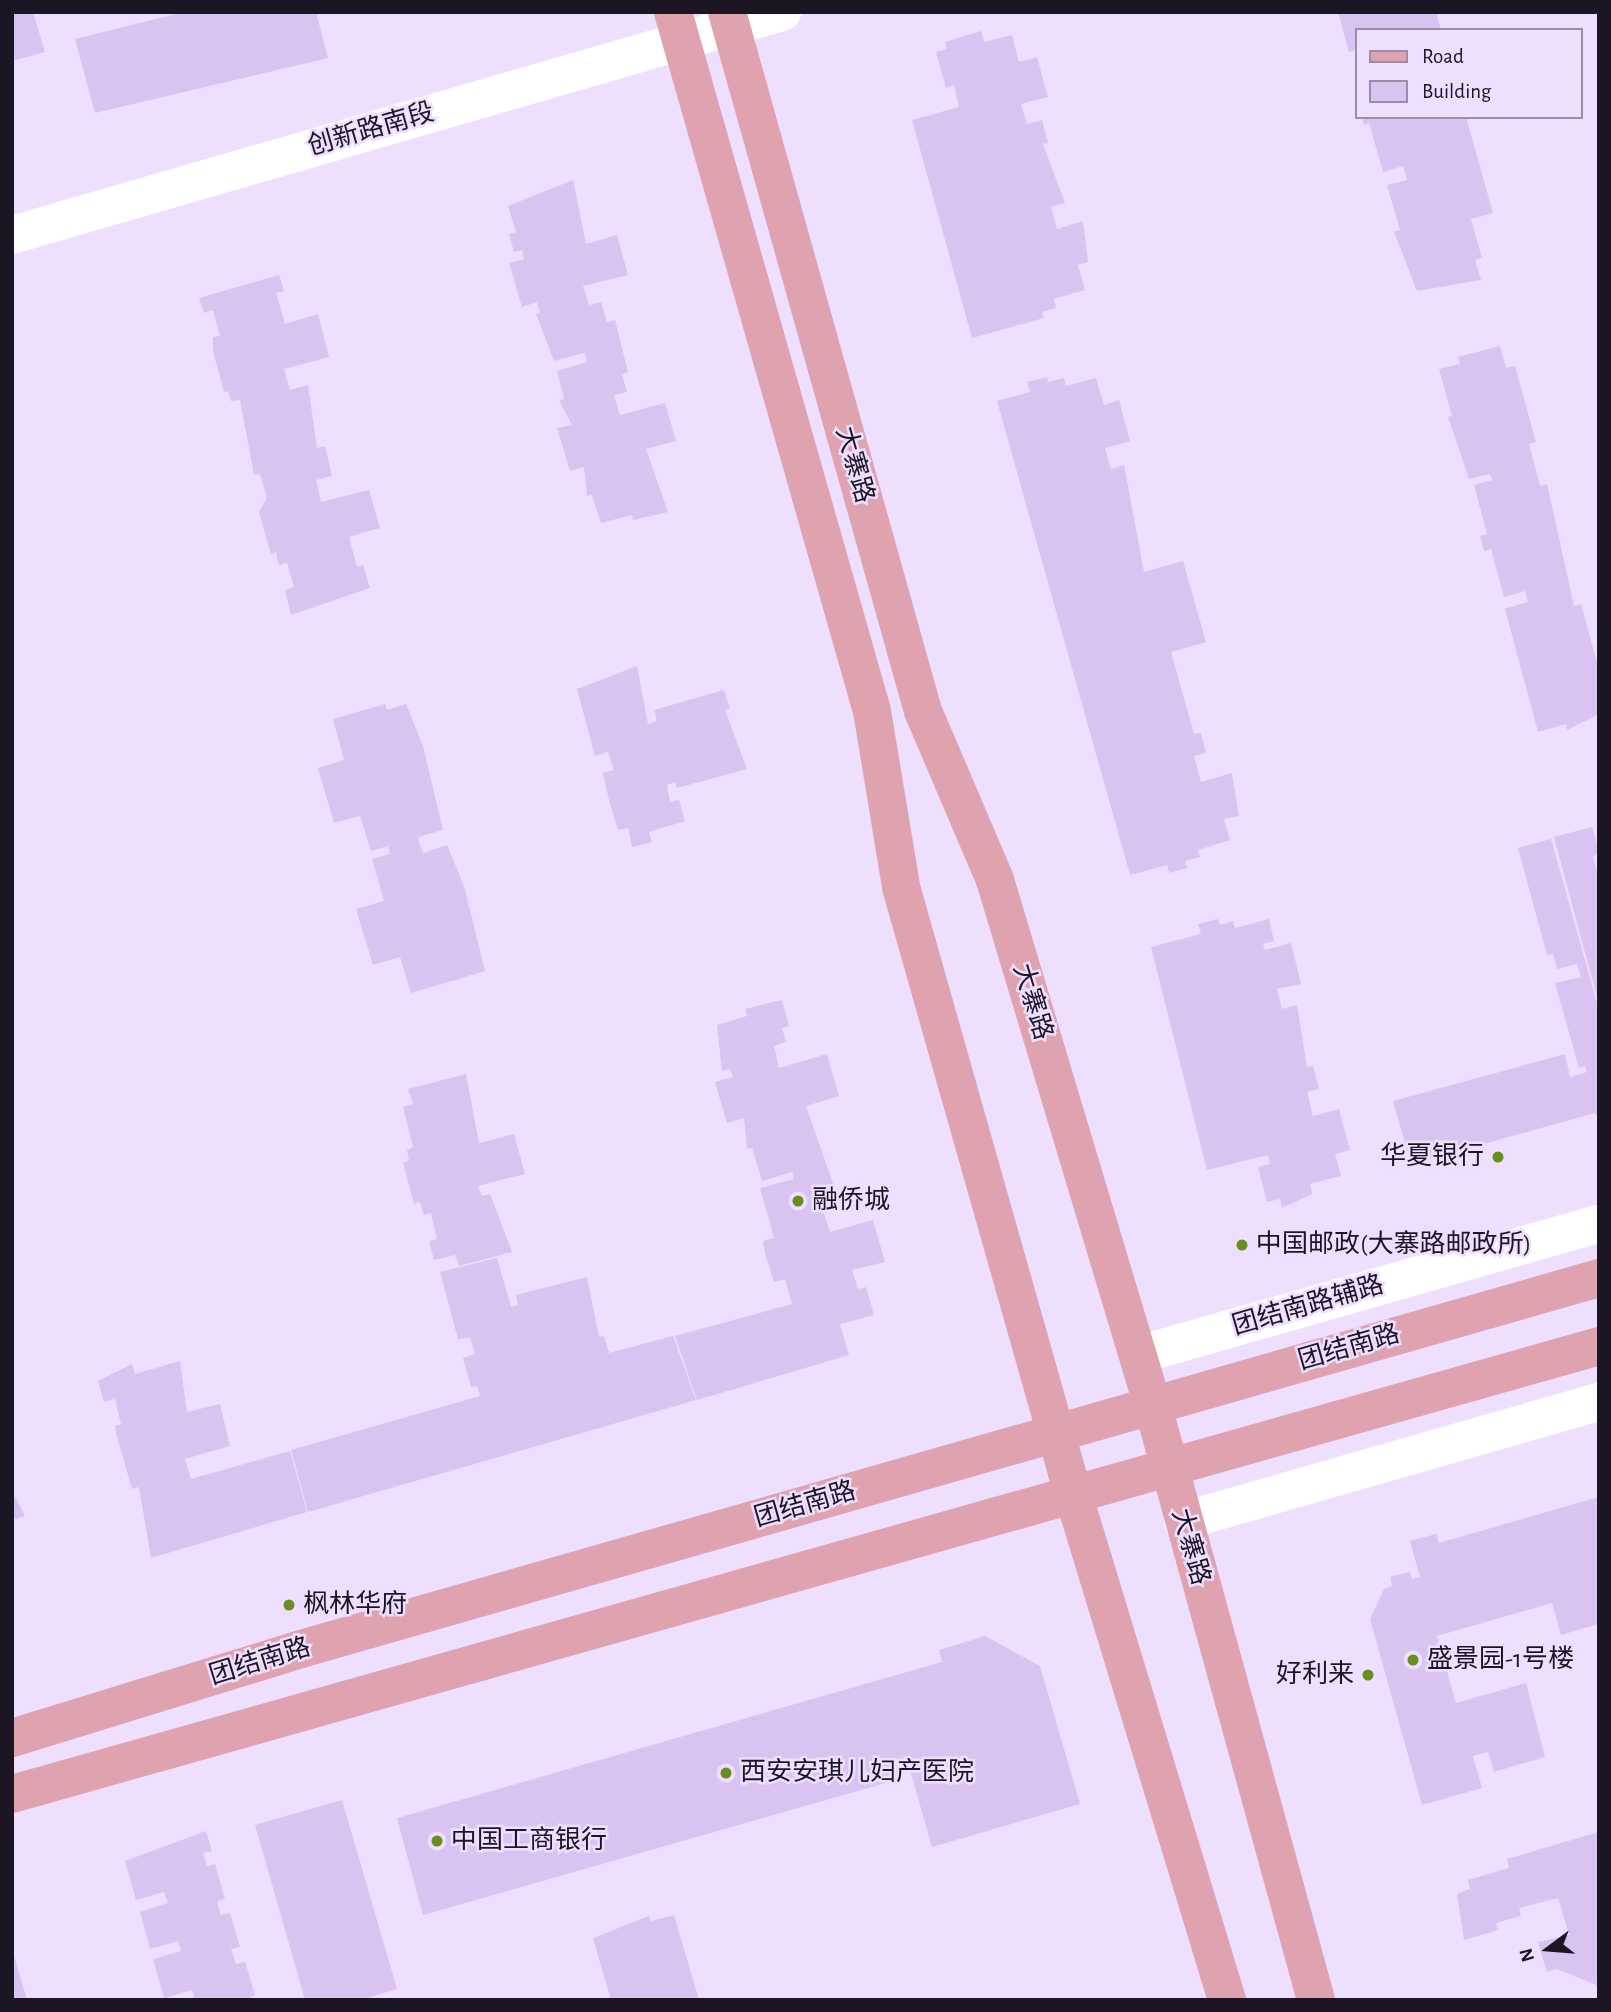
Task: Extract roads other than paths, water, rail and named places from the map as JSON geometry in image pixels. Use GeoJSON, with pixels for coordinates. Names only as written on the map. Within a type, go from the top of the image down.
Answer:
{"type":"FeatureCollection","features":[{"type":"Feature","properties":{"kind":"main road","name":"大寨路"},"geometry":{"type":"LineString","coordinates":[[729,20],[923,711],[995,880],[1138,1355],[1316,2000]]}},
{"type":"Feature","properties":{"kind":"main road","name":"大寨路"},"geometry":{"type":"LineString","coordinates":[[677,26],[872,711],[901,887],[1074,1497],[1227,2000]]}},
{"type":"Feature","properties":{"kind":"main road","name":"团结南路"},"geometry":{"type":"LineString","coordinates":[[12,1738],[1056,1431],[1599,1278]]}},
{"type":"Feature","properties":{"kind":"main road"},"geometry":{"type":"LineString","coordinates":[[12,1794],[1169,1471],[1599,1346]]}},
{"type":"Feature","properties":{"kind":"street","name":"创新路南段"},"geometry":{"type":"LineString","coordinates":[[12,235],[677,26],[782,12]]}},
{"type":"Feature","properties":{"kind":"street","name":"团结南路辅路"},"geometry":{"type":"LineString","coordinates":[[1138,1355],[1599,1224]]}},
{"type":"Feature","properties":{"kind":"street"},"geometry":{"type":"LineString","coordinates":[[1183,1521],[1599,1402]]}},
{"type":"Feature","properties":{"kind":"place","name":"华夏银行"},"geometry":{"type":"Point","coordinates":[1498,1157]}},
{"type":"Feature","properties":{"kind":"place","name":"融侨城"},"geometry":{"type":"Point","coordinates":[798,1201]}},
{"type":"Feature","properties":{"kind":"place","name":"中国邮政(大寨路邮政所)"},"geometry":{"type":"Point","coordinates":[1242,1245]}},
{"type":"Feature","properties":{"kind":"place","name":"枫林华府"},"geometry":{"type":"Point","coordinates":[289,1605]}},
{"type":"Feature","properties":{"kind":"place","name":"盛景园-1号楼"},"geometry":{"type":"Point","coordinates":[1413,1660]}},
{"type":"Feature","properties":{"kind":"place","name":"好利来"},"geometry":{"type":"Point","coordinates":[1368,1675]}},
{"type":"Feature","properties":{"kind":"place","name":"西安安琪儿妇产医院"},"geometry":{"type":"Point","coordinates":[726,1773]}},
{"type":"Feature","properties":{"kind":"place","name":"中国工商银行"},"geometry":{"type":"Point","coordinates":[437,1841]}}]}
